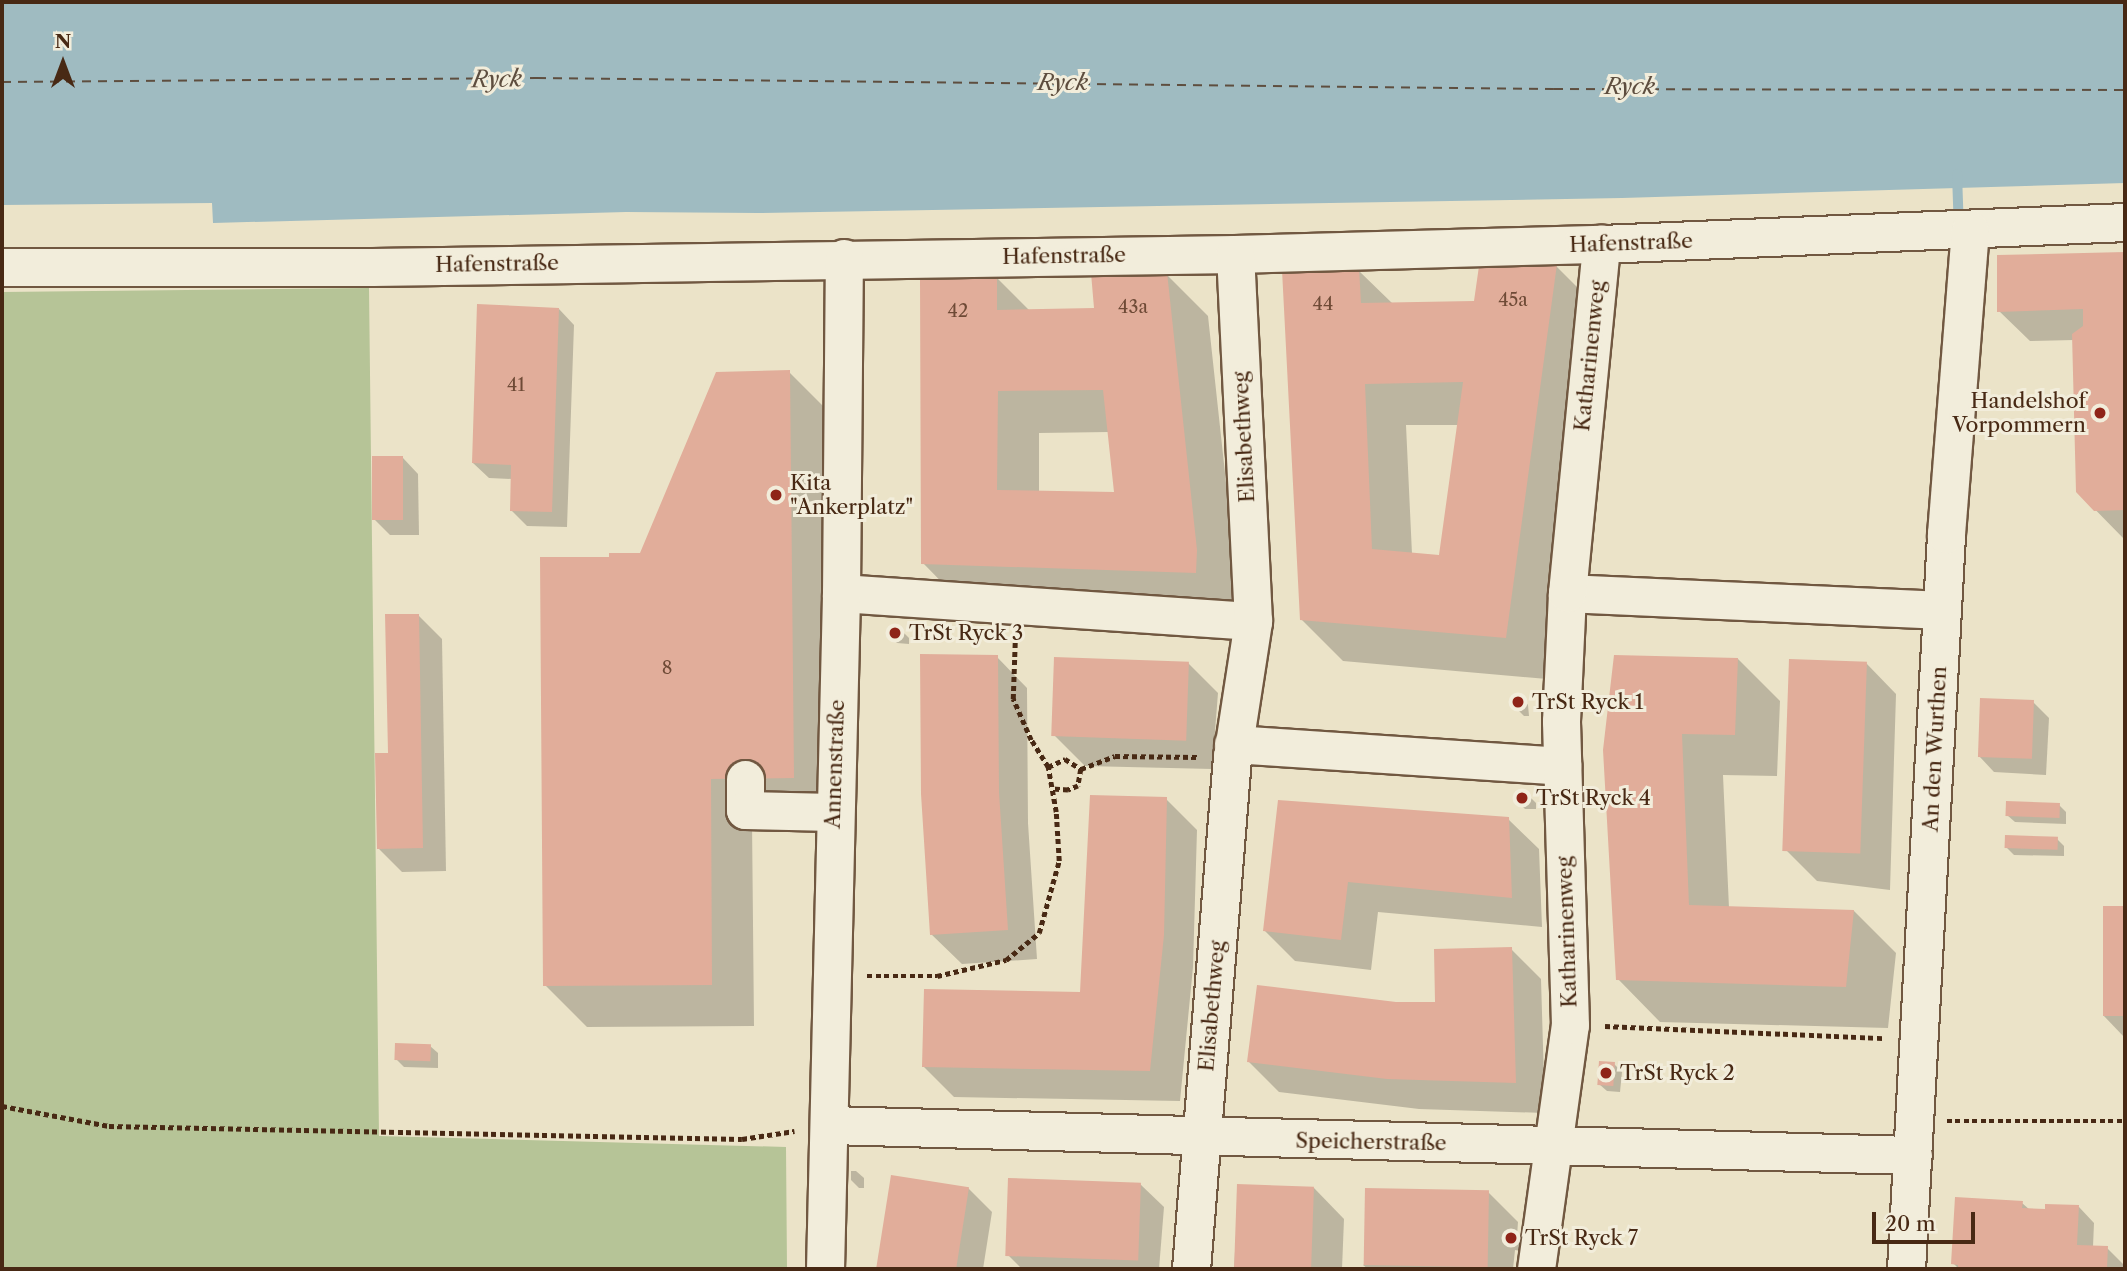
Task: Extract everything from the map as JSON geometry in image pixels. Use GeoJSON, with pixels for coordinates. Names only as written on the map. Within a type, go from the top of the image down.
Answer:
{"type":"FeatureCollection","features":[{"type":"Feature","properties":{"kind":"street","name":"Hafenstraße"},"geometry":{"type":"LineString","coordinates":[[2,267],[372,267],[1235,254],[1601,244],[2125,222]]}},
{"type":"Feature","properties":{"kind":"street","name":"An den Wurthen"},"geometry":{"type":"LineString","coordinates":[[1906,1269],[1942,610],[1970,230]]}},
{"type":"Feature","properties":{"kind":"street","name":"Katharinenweg"},"geometry":{"type":"LineString","coordinates":[[1536,1269],[1570,1025],[1562,766],[1567,593],[1601,244]]}},
{"type":"Feature","properties":{"kind":"street","name":"Elisabethweg"},"geometry":{"type":"LineString","coordinates":[[1191,1269],[1233,751],[1253,621],[1235,254]]}},
{"type":"Feature","properties":{"kind":"street","name":"Annenstraße"},"geometry":{"type":"LineString","coordinates":[[825,1269],[830,1125],[833,811],[841,593],[844,258]]}},
{"type":"Feature","properties":{"kind":"street"},"geometry":{"type":"LineString","coordinates":[[841,593],[1253,621]]}},
{"type":"Feature","properties":{"kind":"street"},"geometry":{"type":"LineString","coordinates":[[1567,593],[1942,610]]}},
{"type":"Feature","properties":{"kind":"street"},"geometry":{"type":"LineString","coordinates":[[1233,751],[1562,766]]}},
{"type":"Feature","properties":{"kind":"street"},"geometry":{"type":"LineString","coordinates":[[746,779],[745,810],[833,811]]}},
{"type":"Feature","properties":{"kind":"street","name":"Speicherstraße"},"geometry":{"type":"LineString","coordinates":[[830,1125],[1553,1147],[1914,1138]]}},
{"type":"Feature","properties":{"kind":"path"},"geometry":{"type":"LineString","coordinates":[[831,976],[937,976],[1006,960],[1039,933],[1059,861],[1048,767],[1031,740],[1013,699],[1013,650],[1021,605]]}},
{"type":"Feature","properties":{"kind":"path"},"geometry":{"type":"LineString","coordinates":[[1082,769],[1115,756],[1233,751]]}},
{"type":"Feature","properties":{"kind":"path"},"geometry":{"type":"LineString","coordinates":[[1048,767],[1065,758],[1082,769]]}},
{"type":"Feature","properties":{"kind":"path"},"geometry":{"type":"LineString","coordinates":[[1052,789],[1068,790],[1078,786],[1082,769]]}},
{"type":"Feature","properties":{"kind":"path"},"geometry":{"type":"LineString","coordinates":[[1570,1025],[1888,1038]]}},
{"type":"Feature","properties":{"kind":"path"},"geometry":{"type":"LineString","coordinates":[[2,1106],[123,1126],[742,1139],[830,1125]]}},
{"type":"Feature","properties":{"kind":"path"},"geometry":{"type":"LineString","coordinates":[[1914,1138],[2125,1121]]}},
{"type":"Feature","properties":{"kind":"green space"},"geometry":{"type":"Polygon","coordinates":[[[369,288],[379,1136],[786,1147],[787,1269],[2,1269],[2,292],[369,288]]]}},
{"type":"Feature","properties":{"kind":"water","name":"Ryck"},"geometry":{"type":"Polygon","coordinates":[[[2,2],[2125,2],[2125,183],[1622,198],[758,213],[626,212],[213,223],[212,203],[2,205],[2,2]]]}},
{"type":"Feature","properties":{"kind":"building","name":"Handelshof Vorpommern"},"geometry":{"type":"Polygon","coordinates":[[[2125,252],[2125,510],[2094,511],[2076,492],[2072,334],[2083,326],[2083,309],[1997,312],[1997,255],[2125,252]]]}},
{"type":"Feature","properties":{"kind":"building"},"geometry":{"type":"Polygon","coordinates":[[[1557,264],[1506,638],[1300,620],[1282,270],[1359,268],[1361,303],[1474,301],[1479,266],[1557,264]],[[1463,382],[1365,384],[1372,549],[1439,555],[1463,382]]]}},
{"type":"Feature","properties":{"kind":"building"},"geometry":{"type":"Polygon","coordinates":[[[1167,272],[1197,550],[1196,573],[921,564],[920,278],[997,276],[997,310],[1094,308],[1091,273],[1167,272]],[[1103,390],[998,391],[997,490],[1114,492],[1103,390]]]}},
{"type":"Feature","properties":{"kind":"building"},"geometry":{"type":"Polygon","coordinates":[[[477,304],[559,308],[552,512],[510,511],[511,465],[472,463],[477,304]]]}},
{"type":"Feature","properties":{"kind":"building"},"geometry":{"type":"Polygon","coordinates":[[[790,370],[794,778],[711,779],[712,985],[543,986],[540,557],[609,557],[609,553],[640,553],[716,372],[790,370]]]}},
{"type":"Feature","properties":{"kind":"building"},"geometry":{"type":"Polygon","coordinates":[[[372,456],[403,456],[403,520],[372,520],[372,456]]]}},
{"type":"Feature","properties":{"kind":"building"},"geometry":{"type":"Polygon","coordinates":[[[385,614],[419,614],[423,848],[377,849],[375,753],[388,753],[385,614]]]}},
{"type":"Feature","properties":{"kind":"building"},"geometry":{"type":"Polygon","coordinates":[[[920,654],[998,655],[999,792],[1008,930],[930,935],[921,794],[920,654]]]}},
{"type":"Feature","properties":{"kind":"building"},"geometry":{"type":"Polygon","coordinates":[[[1614,655],[1738,658],[1735,735],[1682,734],[1689,905],[1854,910],[1846,987],[1616,980],[1603,750],[1614,655]]]}},
{"type":"Feature","properties":{"kind":"building"},"geometry":{"type":"Polygon","coordinates":[[[1054,657],[1189,662],[1186,741],[1051,736],[1054,657]]]}},
{"type":"Feature","properties":{"kind":"building"},"geometry":{"type":"Polygon","coordinates":[[[1789,659],[1867,662],[1860,854],[1782,851],[1789,659]]]}},
{"type":"Feature","properties":{"kind":"building"},"geometry":{"type":"Polygon","coordinates":[[[1980,698],[2034,700],[2032,759],[1978,757],[1980,698]]]}},
{"type":"Feature","properties":{"kind":"building"},"geometry":{"type":"Polygon","coordinates":[[[1090,795],[1167,797],[1164,935],[1150,1071],[922,1067],[924,989],[1080,992],[1090,795]]]}},
{"type":"Feature","properties":{"kind":"building"},"geometry":{"type":"Polygon","coordinates":[[[1278,800],[1509,817],[1512,898],[1348,882],[1341,940],[1263,931],[1278,800]]]}},
{"type":"Feature","properties":{"kind":"building"},"geometry":{"type":"Polygon","coordinates":[[[2006,801],[2060,803],[2059,818],[2005,816],[2006,801]]]}},
{"type":"Feature","properties":{"kind":"building"},"geometry":{"type":"Polygon","coordinates":[[[2005,835],[2058,837],[2058,850],[2005,848],[2005,835]]]}},
{"type":"Feature","properties":{"kind":"building"},"geometry":{"type":"Polygon","coordinates":[[[2103,906],[2125,906],[2125,1016],[2103,1016],[2103,906]]]}},
{"type":"Feature","properties":{"kind":"building"},"geometry":{"type":"Polygon","coordinates":[[[1512,947],[1516,1083],[1387,1079],[1247,1062],[1257,985],[1396,1002],[1435,1002],[1434,949],[1512,947]]]}},
{"type":"Feature","properties":{"kind":"building"},"geometry":{"type":"Polygon","coordinates":[[[395,1043],[431,1044],[430,1061],[394,1060],[395,1043]]]}},
{"type":"Feature","properties":{"kind":"building","name":"TrSt Ryck 2"},"geometry":{"type":"Polygon","coordinates":[[[1599,1061],[1615,1062],[1613,1086],[1597,1085],[1599,1061]]]}},
{"type":"Feature","properties":{"kind":"building"},"geometry":{"type":"Polygon","coordinates":[[[891,1175],[969,1187],[956,1269],[876,1269],[891,1175]]]}},
{"type":"Feature","properties":{"kind":"building"},"geometry":{"type":"Polygon","coordinates":[[[1008,1178],[1141,1183],[1138,1261],[1005,1256],[1008,1178]]]}},
{"type":"Feature","properties":{"kind":"building"},"geometry":{"type":"Polygon","coordinates":[[[1237,1184],[1314,1187],[1311,1269],[1234,1269],[1237,1184]]]}},
{"type":"Feature","properties":{"kind":"building"},"geometry":{"type":"Polygon","coordinates":[[[1365,1188],[1489,1190],[1488,1267],[1364,1265],[1365,1188]]]}},
{"type":"Feature","properties":{"kind":"building"},"geometry":{"type":"Polygon","coordinates":[[[1955,1197],[2023,1201],[2022,1208],[2045,1209],[2045,1204],[2079,1205],[2077,1245],[2108,1246],[2107,1269],[1958,1269],[1958,1265],[1951,1264],[1955,1197]]]}},
{"type":"Feature","properties":{"kind":"waterway"},"geometry":{"type":"LineString","coordinates":[[1957,174],[1958,210]]}},
{"type":"Feature","properties":{"kind":"ferry route"},"geometry":{"type":"LineString","coordinates":[[2,82],[537,78],[1554,89],[2125,90]]}},
{"type":"Feature","properties":{"kind":"place","name":"Handelshof Vorpommern"},"geometry":{"type":"Point","coordinates":[2100,413]}},
{"type":"Feature","properties":{"kind":"place","name":"Kita \"Ankerplatz\""},"geometry":{"type":"Point","coordinates":[776,495]}},
{"type":"Feature","properties":{"kind":"place","name":"TrSt Ryck 3"},"geometry":{"type":"Point","coordinates":[895,633]}},
{"type":"Feature","properties":{"kind":"place","name":"TrSt Ryck 1"},"geometry":{"type":"Point","coordinates":[1518,702]}},
{"type":"Feature","properties":{"kind":"place","name":"TrSt Ryck 4"},"geometry":{"type":"Point","coordinates":[1522,798]}},
{"type":"Feature","properties":{"kind":"place","name":"TrSt Ryck 2"},"geometry":{"type":"Point","coordinates":[1606,1073]}},
{"type":"Feature","properties":{"kind":"place","name":"TrSt Ryck 7"},"geometry":{"type":"Point","coordinates":[1511,1238]}}]}
